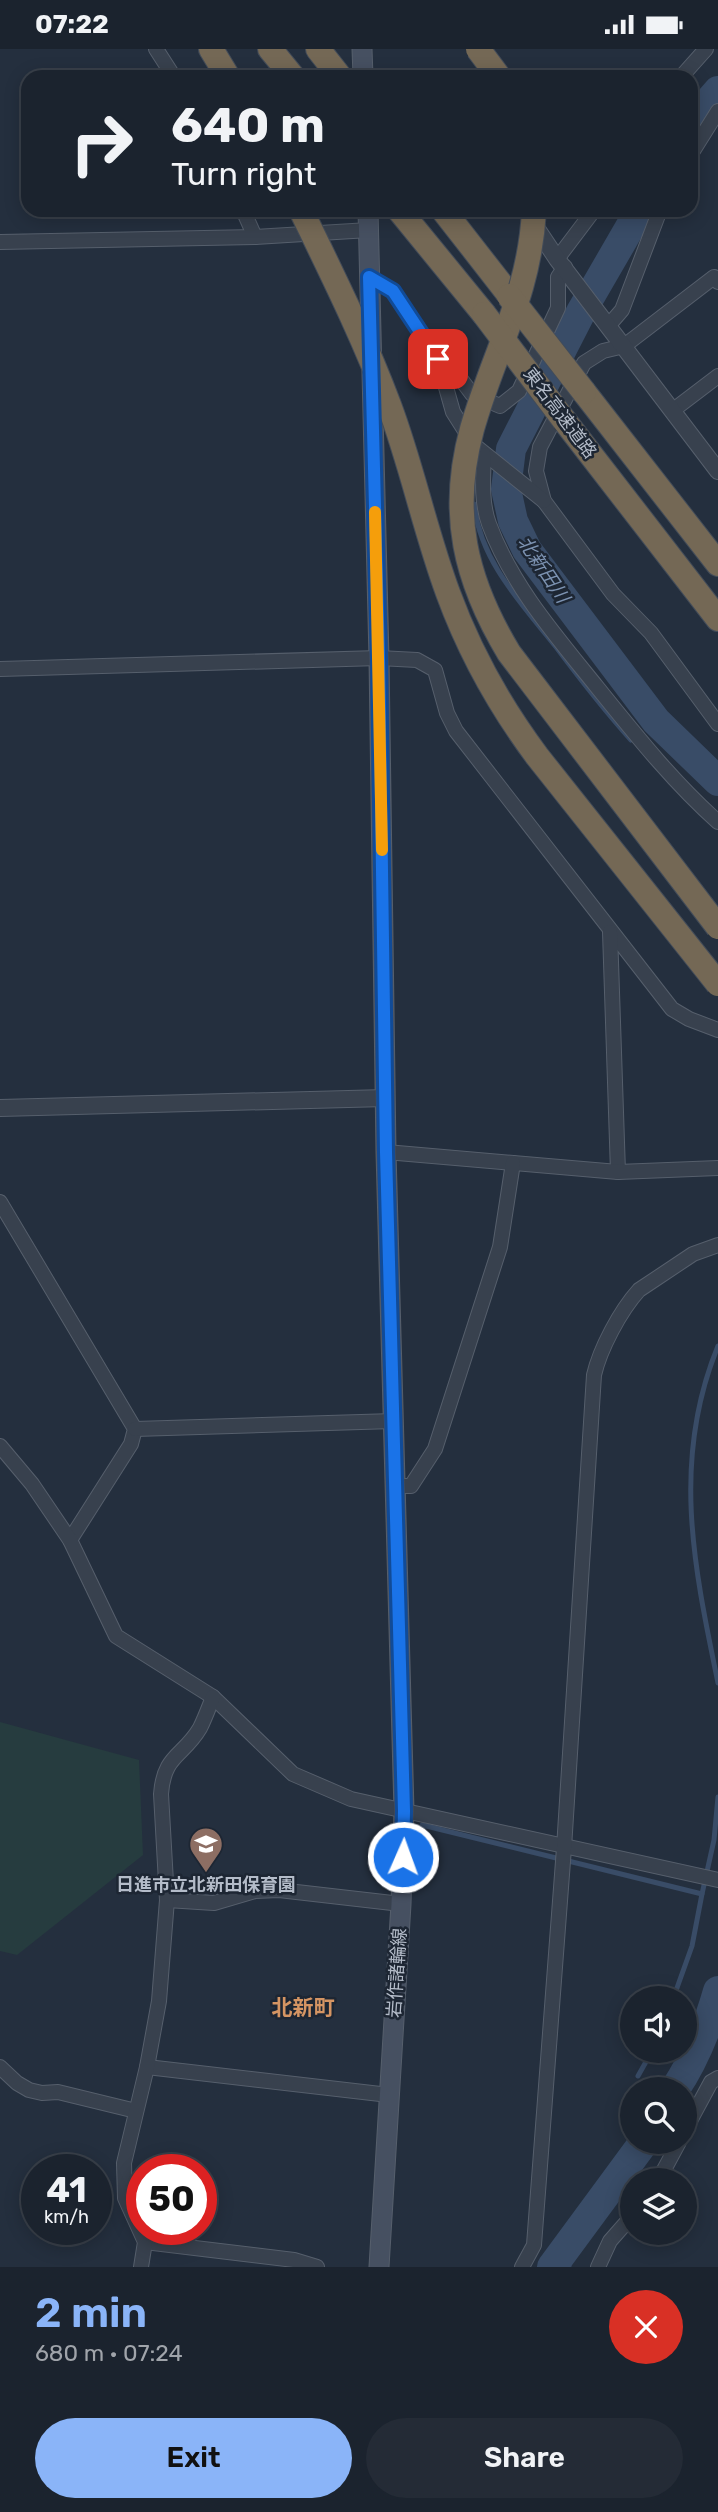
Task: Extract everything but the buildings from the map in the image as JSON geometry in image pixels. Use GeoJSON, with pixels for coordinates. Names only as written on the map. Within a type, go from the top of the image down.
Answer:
{"type":"FeatureCollection","features":[{"type":"Feature","properties":{"kind":"highway"},"geometry":{"type":"LineString","coordinates":[[211,49],[224,70]]}},
{"type":"Feature","properties":{"kind":"highway"},"geometry":{"type":"LineString","coordinates":[[270,49],[287,70]]}},
{"type":"Feature","properties":{"kind":"highway"},"geometry":{"type":"LineString","coordinates":[[318,49],[334,70]]}},
{"type":"Feature","properties":{"kind":"highway"},"geometry":{"type":"LineString","coordinates":[[478,49],[494,70]]}},
{"type":"Feature","properties":{"kind":"highway"},"geometry":{"type":"LineString","coordinates":[[304,217],[364,345],[388,404],[447,590],[466,638],[488,682],[537,756],[718,984]]}},
{"type":"Feature","properties":{"kind":"highway","name":"東名高速道路"},"geometry":{"type":"LineString","coordinates":[[405,217],[484,314],[718,619]]}},
{"type":"Feature","properties":{"kind":"highway","name":"東名高速道路"},"geometry":{"type":"LineString","coordinates":[[448,217],[718,564]]}},
{"type":"Feature","properties":{"kind":"highway"},"geometry":{"type":"LineString","coordinates":[[533,217],[529,264],[521,293],[476,418],[464,463],[461,526],[467,557],[489,620],[509,653],[718,927]]}},
{"type":"Feature","properties":{"kind":"main road"},"geometry":{"type":"LineString","coordinates":[[362,49],[363,70]]}},
{"type":"Feature","properties":{"kind":"main road","name":"岩作諸輪線"},"geometry":{"type":"LineString","coordinates":[[368,220],[379,659],[386,1152],[404,1811],[379,2267]]}},
{"type":"Feature","properties":{"kind":"street"},"geometry":{"type":"LineString","coordinates":[[156,49],[170,70]]}},
{"type":"Feature","properties":{"kind":"street"},"geometry":{"type":"LineString","coordinates":[[478,49],[482,70]]}},
{"type":"Feature","properties":{"kind":"street"},"geometry":{"type":"LineString","coordinates":[[687,70],[706,49]]}},
{"type":"Feature","properties":{"kind":"street"},"geometry":{"type":"LineString","coordinates":[[698,142],[718,111]]}},
{"type":"Feature","properties":{"kind":"street"},"geometry":{"type":"LineString","coordinates":[[246,217],[256,237]]}},
{"type":"Feature","properties":{"kind":"street"},"geometry":{"type":"LineString","coordinates":[[529,217],[718,471]]}},
{"type":"Feature","properties":{"kind":"street"},"geometry":{"type":"LineString","coordinates":[[438,359],[454,370],[472,394],[500,406],[519,391],[558,308],[561,263],[590,217]]}},
{"type":"Feature","properties":{"kind":"street"},"geometry":{"type":"LineString","coordinates":[[609,325],[622,310],[657,217]]}},
{"type":"Feature","properties":{"kind":"street"},"geometry":{"type":"LineString","coordinates":[[0,242],[256,237],[368,220]]}},
{"type":"Feature","properties":{"kind":"street"},"geometry":{"type":"LineString","coordinates":[[369,277],[393,291],[438,359],[453,412],[474,445],[544,501],[613,594],[651,633],[718,724]]}},
{"type":"Feature","properties":{"kind":"street"},"geometry":{"type":"LineString","coordinates":[[544,501],[537,471],[540,447],[584,363],[603,351],[624,346],[714,277],[718,282]]}},
{"type":"Feature","properties":{"kind":"street"},"geometry":{"type":"LineString","coordinates":[[672,411],[718,376]]}},
{"type":"Feature","properties":{"kind":"street"},"geometry":{"type":"LineString","coordinates":[[484,455],[483,494],[488,522],[532,606],[635,733],[697,803],[718,822]]}},
{"type":"Feature","properties":{"kind":"street"},"geometry":{"type":"LineString","coordinates":[[0,669],[417,660],[435,670],[447,713],[456,731],[672,1009],[718,1030]]}},
{"type":"Feature","properties":{"kind":"street"},"geometry":{"type":"LineString","coordinates":[[610,932],[618,1172]]}},
{"type":"Feature","properties":{"kind":"street"},"geometry":{"type":"LineString","coordinates":[[0,1108],[386,1098]]}},
{"type":"Feature","properties":{"kind":"street"},"geometry":{"type":"LineString","coordinates":[[386,1152],[618,1172],[718,1168]]}},
{"type":"Feature","properties":{"kind":"street"},"geometry":{"type":"LineString","coordinates":[[395,1486],[411,1486],[435,1449],[500,1247],[513,1163]]}},
{"type":"Feature","properties":{"kind":"street"},"geometry":{"type":"LineString","coordinates":[[0,1202],[135,1429],[131,1444],[70,1541]]}},
{"type":"Feature","properties":{"kind":"street"},"geometry":{"type":"LineString","coordinates":[[522,2267],[534,2245],[596,1368],[604,1347],[631,1298],[693,1254],[718,1245]]}},
{"type":"Feature","properties":{"kind":"street"},"geometry":{"type":"LineString","coordinates":[[135,1429],[394,1421]]}},
{"type":"Feature","properties":{"kind":"street"},"geometry":{"type":"LineString","coordinates":[[0,1446],[32,1484],[70,1541],[116,1636],[213,1697],[293,1774],[351,1799],[718,1880]]}},
{"type":"Feature","properties":{"kind":"street"},"geometry":{"type":"LineString","coordinates":[[126,2154],[147,2067],[159,2001],[167,1900],[161,1794],[163,1776],[169,1763],[199,1729],[213,1697]]}},
{"type":"Feature","properties":{"kind":"street"},"geometry":{"type":"LineString","coordinates":[[167,1900],[214,1903],[255,1891],[279,1890],[401,1904]]}},
{"type":"Feature","properties":{"kind":"street"},"geometry":{"type":"LineString","coordinates":[[0,2067],[29,2090],[82,2097],[136,2111]]}},
{"type":"Feature","properties":{"kind":"street"},"geometry":{"type":"LineString","coordinates":[[147,2067],[389,2095]]}},
{"type":"Feature","properties":{"kind":"street"},"geometry":{"type":"LineString","coordinates":[[697,2109],[712,2082],[718,2078]]}},
{"type":"Feature","properties":{"kind":"street"},"geometry":{"type":"LineString","coordinates":[[126,2154],[126,2200]]}},
{"type":"Feature","properties":{"kind":"street"},"geometry":{"type":"LineString","coordinates":[[598,2267],[610,2241],[620,2230]]}},
{"type":"Feature","properties":{"kind":"street"},"geometry":{"type":"LineString","coordinates":[[141,2267],[145,2245]]}},
{"type":"Feature","properties":{"kind":"street"},"geometry":{"type":"LineString","coordinates":[[170,2245],[294,2260],[317,2267]]}},
{"type":"Feature","properties":{"kind":"green space"},"geometry":{"type":"Polygon","coordinates":[[[0,1722],[139,1760],[143,1855],[17,1955],[0,1951],[0,1722]]]}},
{"type":"Feature","properties":{"kind":"waterway","name":"北新田川"},"geometry":{"type":"LineString","coordinates":[[698,114],[718,91]]}},
{"type":"Feature","properties":{"kind":"waterway","name":"北新田川"},"geometry":{"type":"LineString","coordinates":[[636,217],[581,312],[511,449],[506,489],[513,521],[527,550],[656,721],[718,781]]}},
{"type":"Feature","properties":{"kind":"waterway"},"geometry":{"type":"LineString","coordinates":[[474,504],[485,544],[504,581],[631,740]]}},
{"type":"Feature","properties":{"kind":"waterway"},"geometry":{"type":"LineString","coordinates":[[718,1346],[704,1388],[695,1430],[691,1472],[695,1555],[718,1683]]}},
{"type":"Feature","properties":{"kind":"waterway"},"geometry":{"type":"LineString","coordinates":[[422,1825],[702,1894],[714,1840],[718,1797]]}},
{"type":"Feature","properties":{"kind":"waterway"},"geometry":{"type":"LineString","coordinates":[[678,1986],[692,1946],[702,1894]]}},
{"type":"Feature","properties":{"kind":"waterway","name":"北新田川"},"geometry":{"type":"LineString","coordinates":[[682,2077],[700,2042],[718,1991]]}},
{"type":"Feature","properties":{"kind":"waterway"},"geometry":{"type":"LineString","coordinates":[[712,2011],[718,2021]]}},
{"type":"Feature","properties":{"kind":"waterway"},"geometry":{"type":"LineString","coordinates":[[638,2076],[645,2063]]}},
{"type":"Feature","properties":{"kind":"waterway","name":"北新田川"},"geometry":{"type":"LineString","coordinates":[[552,2267],[635,2154]]}},
{"type":"Feature","properties":{"kind":"waterway"},"geometry":{"type":"LineString","coordinates":[[565,2251],[569,2267]]}},
{"type":"Feature","properties":{"kind":"slow traffic"},"geometry":{"type":"LineString","coordinates":[[375,512],[382,850]]}},
{"type":"Feature","properties":{"kind":"place","name":"日進市立北新田保育園"},"geometry":{"type":"Point","coordinates":[206,1874]}},
{"type":"Feature","properties":{"kind":"district","name":"北新町"},"geometry":{"type":"Point","coordinates":[303,2008]}},
{"type":"Feature","properties":{"kind":"route"},"geometry":{"type":"LineString","coordinates":[[403,1857],[369,277],[393,291],[438,359]]}}]}
